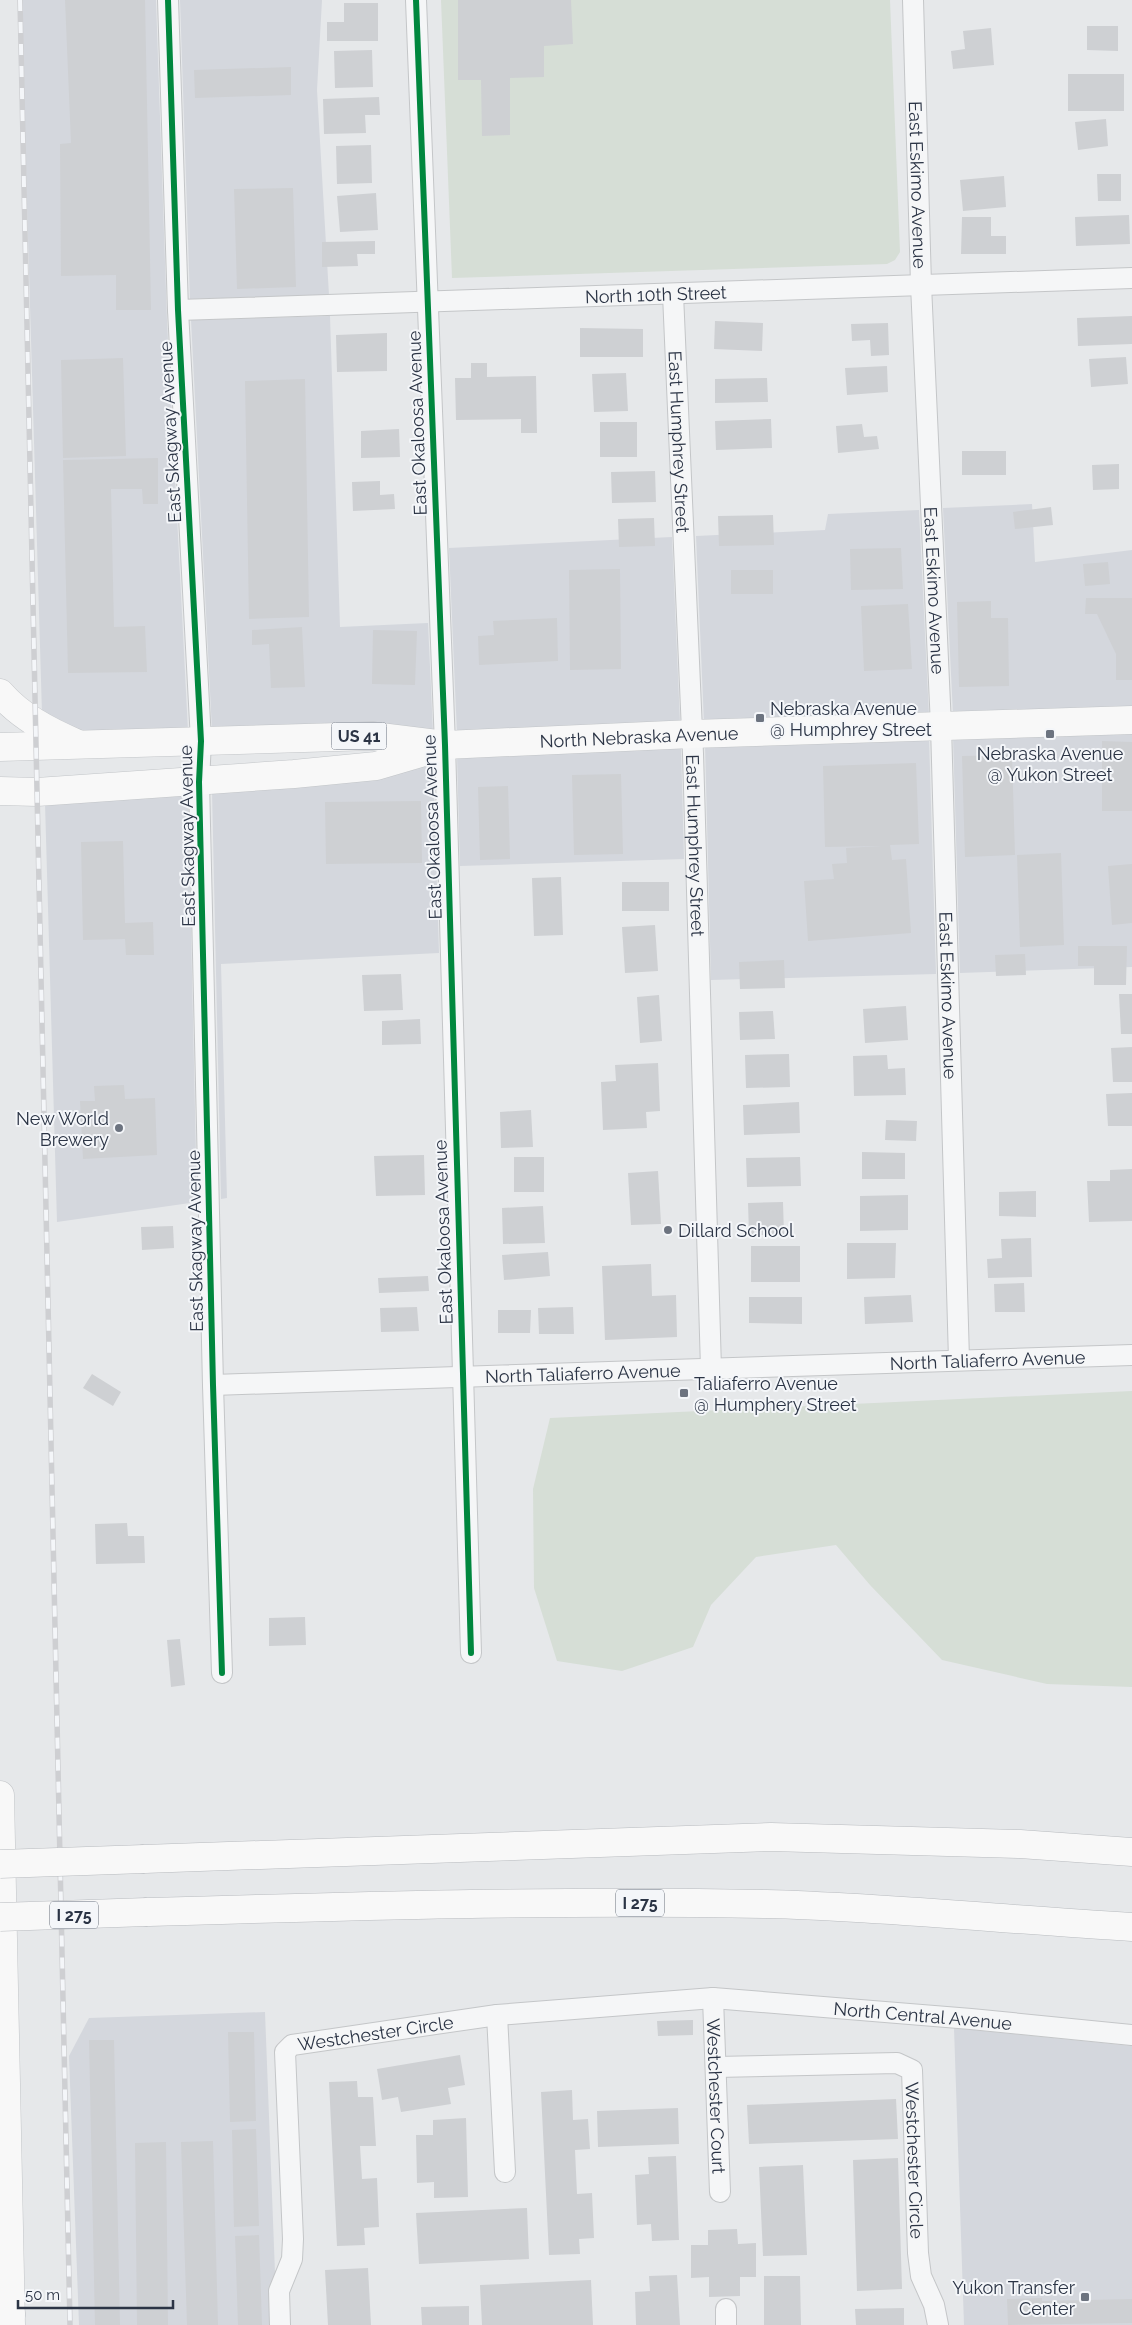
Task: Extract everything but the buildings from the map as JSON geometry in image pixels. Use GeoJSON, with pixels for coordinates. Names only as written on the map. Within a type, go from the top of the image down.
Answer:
{"type":"FeatureCollection","features":[{"type":"Feature","properties":{"kind":"main road"},"geometry":{"type":"LineString","coordinates":[[0,693],[35,723],[53,734],[82,746]]}},
{"type":"Feature","properties":{"kind":"main road","name":"North Nebraska Avenue"},"geometry":{"type":"LineString","coordinates":[[0,747],[372,736],[445,745],[692,734],[1132,720]]}},
{"type":"Feature","properties":{"kind":"main road","name":"North Nebraska Avenue"},"geometry":{"type":"LineString","coordinates":[[0,791],[37,792],[199,782],[376,766],[445,745]]}},
{"type":"Feature","properties":{"kind":"main road"},"geometry":{"type":"LineString","coordinates":[[0,1795],[7,2318]]}},
{"type":"Feature","properties":{"kind":"main road"},"geometry":{"type":"LineString","coordinates":[[0,1864],[771,1837],[1020,1844],[1132,1852]]}},
{"type":"Feature","properties":{"kind":"main road","name":"I 275"},"geometry":{"type":"LineString","coordinates":[[0,1917],[504,1903],[686,1903],[769,1904],[1132,1927]]}},
{"type":"Feature","properties":{"kind":"street","name":"East Skagway Avenue"},"geometry":{"type":"LineString","coordinates":[[168,0],[178,310],[201,741],[199,782],[213,1385],[222,1673]]}},
{"type":"Feature","properties":{"kind":"street","name":"East Okaloosa Avenue"},"geometry":{"type":"LineString","coordinates":[[416,0],[426,303],[445,745],[471,1653]]}},
{"type":"Feature","properties":{"kind":"street","name":"East Eskimo Avenue"},"geometry":{"type":"LineString","coordinates":[[913,0],[922,285],[941,726],[959,1360]]}},
{"type":"Feature","properties":{"kind":"street","name":"North 10th Street"},"geometry":{"type":"LineString","coordinates":[[178,310],[1132,278]]}},
{"type":"Feature","properties":{"kind":"street","name":"East Humphrey Street"},"geometry":{"type":"LineString","coordinates":[[673,294],[692,734],[710,1369]]}},
{"type":"Feature","properties":{"kind":"street","name":"North Taliaferro Avenue"},"geometry":{"type":"LineString","coordinates":[[213,1385],[1132,1356]]}},
{"type":"Feature","properties":{"kind":"street","name":"Westchester Circle"},"geometry":{"type":"LineString","coordinates":[[280,2325],[279,2291],[292,2259],[293,2239],[285,2052],[292,2045],[497,2015],[713,1998]]}},
{"type":"Feature","properties":{"kind":"street","name":"North Central Avenue"},"geometry":{"type":"LineString","coordinates":[[713,1998],[971,2019],[1132,2035]]}},
{"type":"Feature","properties":{"kind":"street","name":"Westchester Court"},"geometry":{"type":"LineString","coordinates":[[713,1998],[720,2192]]}},
{"type":"Feature","properties":{"kind":"street"},"geometry":{"type":"LineString","coordinates":[[497,2015],[505,2172]]}},
{"type":"Feature","properties":{"kind":"street","name":"Westchester Circle"},"geometry":{"type":"LineString","coordinates":[[716,2066],[897,2063],[912,2070],[918,2253],[921,2276],[934,2305],[938,2325]]}},
{"type":"Feature","properties":{"kind":"shaded area"},"geometry":{"type":"Polygon","coordinates":[[[21,0],[156,0],[167,321],[188,731],[85,735],[42,714],[21,0]]]}},
{"type":"Feature","properties":{"kind":"shaded area"},"geometry":{"type":"Polygon","coordinates":[[[180,0],[322,0],[317,90],[329,295],[190,299],[180,0]]]}},
{"type":"Feature","properties":{"kind":"shaded area"},"geometry":{"type":"Polygon","coordinates":[[[441,0],[890,0],[900,252],[895,260],[887,264],[452,278],[441,0]]]}},
{"type":"Feature","properties":{"kind":"shaded area"},"geometry":{"type":"Polygon","coordinates":[[[330,316],[340,627],[428,623],[433,733],[212,730],[191,320],[330,316]]]}},
{"type":"Feature","properties":{"kind":"shaded area"},"geometry":{"type":"Polygon","coordinates":[[[1032,504],[1035,562],[1132,550],[1132,709],[953,715],[943,508],[1032,504]]]}},
{"type":"Feature","properties":{"kind":"shaded area"},"geometry":{"type":"Polygon","coordinates":[[[919,510],[929,716],[704,723],[696,536],[825,530],[828,514],[919,510]]]}},
{"type":"Feature","properties":{"kind":"shaded area"},"geometry":{"type":"Polygon","coordinates":[[[672,537],[680,723],[457,734],[449,548],[672,537]]]}},
{"type":"Feature","properties":{"kind":"shaded area"},"geometry":{"type":"Polygon","coordinates":[[[1132,731],[1132,967],[960,973],[953,736],[1132,731]]]}},
{"type":"Feature","properties":{"kind":"shaded area"},"geometry":{"type":"Polygon","coordinates":[[[929,737],[936,974],[711,980],[705,744],[929,737]]]}},
{"type":"Feature","properties":{"kind":"shaded area"},"geometry":{"type":"Polygon","coordinates":[[[681,745],[684,859],[460,866],[457,755],[681,745]]]}},
{"type":"Feature","properties":{"kind":"shaded area"},"geometry":{"type":"Polygon","coordinates":[[[433,760],[439,953],[221,964],[227,1198],[221,1199],[212,791],[433,760]]]}},
{"type":"Feature","properties":{"kind":"shaded area"},"geometry":{"type":"Polygon","coordinates":[[[188,793],[197,1202],[57,1222],[45,803],[188,793]]]}},
{"type":"Feature","properties":{"kind":"shaded area"},"geometry":{"type":"Polygon","coordinates":[[[1132,1391],[1132,1687],[1047,1684],[942,1660],[870,1585],[836,1545],[756,1557],[711,1605],[693,1647],[622,1671],[557,1661],[534,1588],[533,1489],[550,1418],[1132,1391]]]}},
{"type":"Feature","properties":{"kind":"shaded area"},"geometry":{"type":"Polygon","coordinates":[[[265,2012],[277,2325],[79,2325],[69,2056],[89,2018],[265,2012]]]}},
{"type":"Feature","properties":{"kind":"shaded area"},"geometry":{"type":"Polygon","coordinates":[[[954,2028],[1132,2046],[1132,2325],[964,2325],[954,2028]]]}},
{"type":"Feature","properties":{"kind":"railway"},"geometry":{"type":"LineString","coordinates":[[20,0],[70,2325]]}},
{"type":"Feature","properties":{"kind":"cycle path"},"geometry":{"type":"LineString","coordinates":[[168,0],[178,310],[201,741],[199,782],[213,1385],[222,1673]]}},
{"type":"Feature","properties":{"kind":"cycle path"},"geometry":{"type":"LineString","coordinates":[[416,0],[445,745],[471,1653]]}},
{"type":"Feature","properties":{"kind":"place","name":"Nebraska Avenue @ Humphrey Street"},"geometry":{"type":"Point","coordinates":[760,718]}},
{"type":"Feature","properties":{"kind":"place","name":"Nebraska Avenue @ Yukon Street"},"geometry":{"type":"Point","coordinates":[1050,734]}},
{"type":"Feature","properties":{"kind":"place","name":"New World Brewery"},"geometry":{"type":"Point","coordinates":[119,1128]}},
{"type":"Feature","properties":{"kind":"place","name":"Dillard School"},"geometry":{"type":"Point","coordinates":[668,1230]}},
{"type":"Feature","properties":{"kind":"place","name":"Taliaferro Avenue @ Humphery Street"},"geometry":{"type":"Point","coordinates":[684,1393]}},
{"type":"Feature","properties":{"kind":"place","name":"Yukon Transfer Center"},"geometry":{"type":"Point","coordinates":[1085,2297]}}]}
